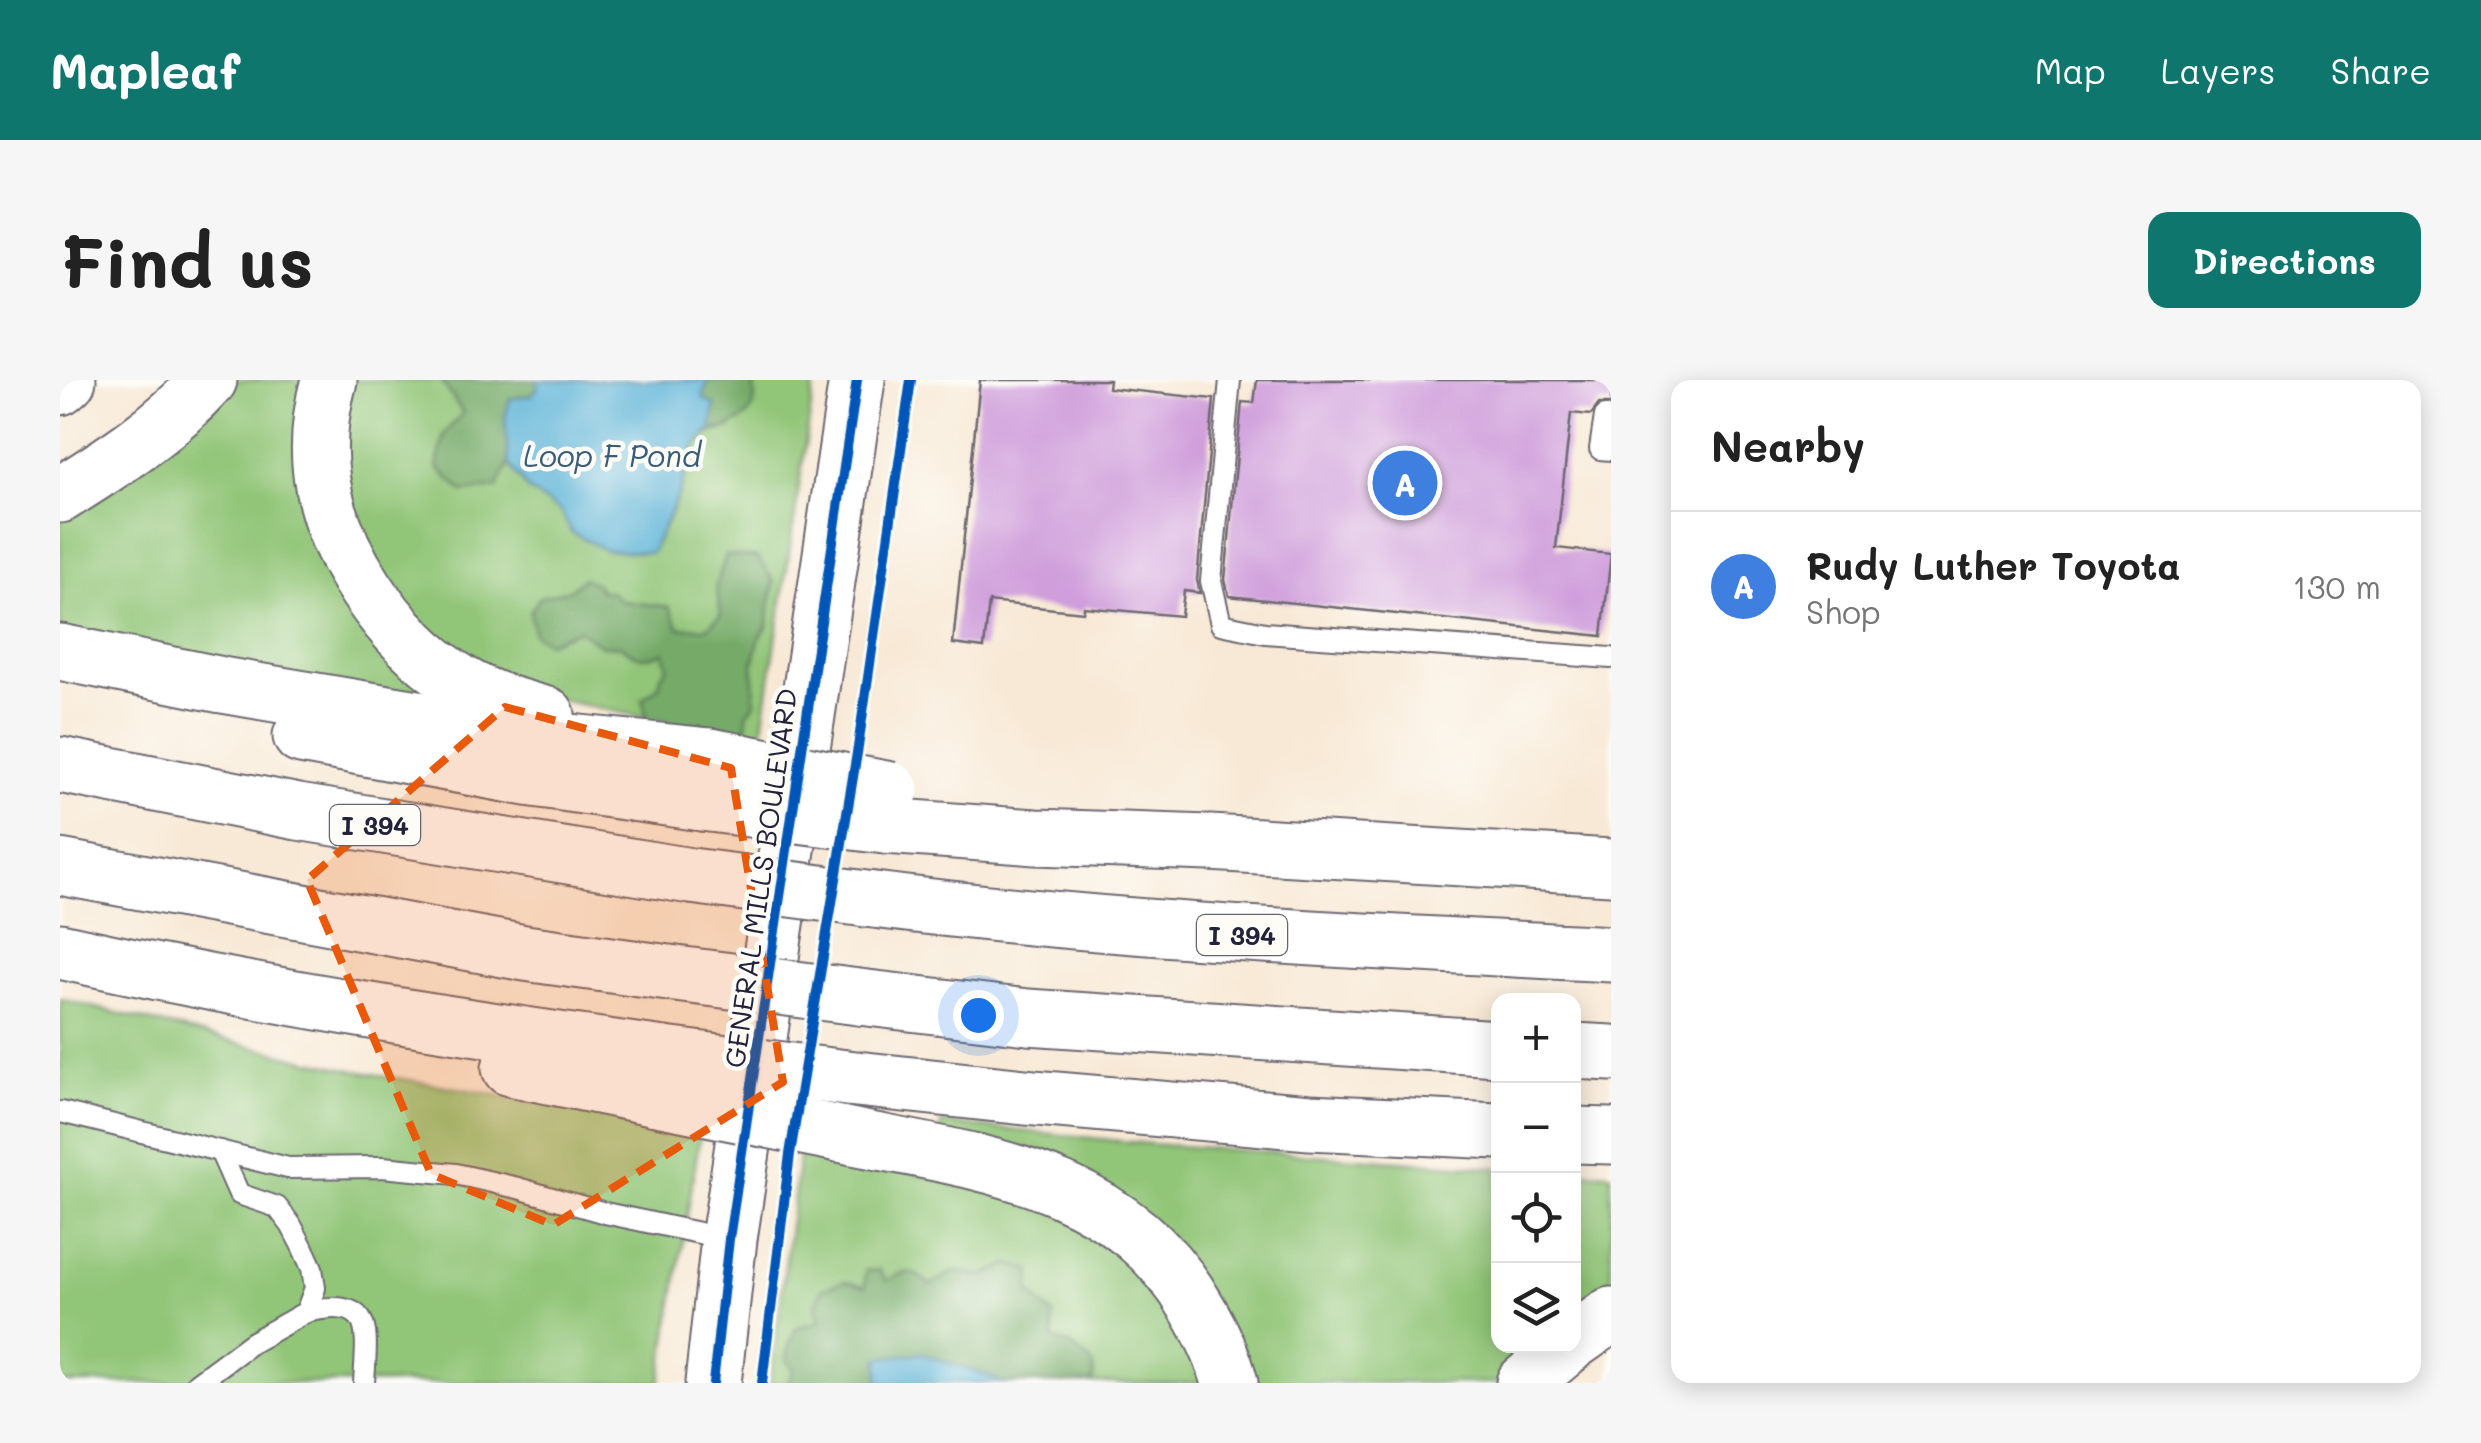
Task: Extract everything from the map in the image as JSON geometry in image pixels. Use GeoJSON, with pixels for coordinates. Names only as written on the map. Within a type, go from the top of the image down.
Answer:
{"type":"FeatureCollection","features":[{"type":"Feature","properties":{"kind":"main road"},"geometry":{"type":"LineString","coordinates":[[60,387],[68,380]]}},
{"type":"Feature","properties":{"kind":"main road"},"geometry":{"type":"LineString","coordinates":[[60,478],[98,448],[166,380]]}},
{"type":"Feature","properties":{"kind":"main road"},"geometry":{"type":"LineString","coordinates":[[60,495],[116,460],[208,380]]}},
{"type":"Feature","properties":{"kind":"main road"},"geometry":{"type":"LineString","coordinates":[[329,380],[320,464],[326,497],[339,536],[370,594],[407,641],[462,683],[494,699],[543,714],[706,780]]}},
{"type":"Feature","properties":{"kind":"main road","name":"GENERAL MILLS BOULEVARD"},"geometry":{"type":"LineString","coordinates":[[713,1383],[729,1239],[857,380]]}},
{"type":"Feature","properties":{"kind":"main road"},"geometry":{"type":"LineString","coordinates":[[60,652],[222,685],[542,740],[706,780],[888,808],[1210,843],[1611,868]]}},
{"type":"Feature","properties":{"kind":"main road"},"geometry":{"type":"LineString","coordinates":[[60,691],[527,778],[706,780]]}},
{"type":"Feature","properties":{"kind":"main road","name":"I 394"},"geometry":{"type":"LineString","coordinates":[[60,765],[298,812],[692,876],[960,911],[1224,934],[1611,954]]}},
{"type":"Feature","properties":{"kind":"main road"},"geometry":{"type":"LineString","coordinates":[[60,867],[525,953],[676,974],[1028,1017],[1491,1048]]}},
{"type":"Feature","properties":{"kind":"main road"},"geometry":{"type":"LineString","coordinates":[[60,951],[234,986],[512,1068],[661,1076],[847,1078],[1292,1120],[1491,1131]]}},
{"type":"Feature","properties":{"kind":"main road"},"geometry":{"type":"LineString","coordinates":[[1581,1051],[1611,1053]]}},
{"type":"Feature","properties":{"kind":"main road"},"geometry":{"type":"LineString","coordinates":[[661,1076],[838,1134],[986,1164],[1068,1192],[1127,1226],[1171,1269],[1218,1346],[1230,1383]]}},
{"type":"Feature","properties":{"kind":"main road"},"geometry":{"type":"LineString","coordinates":[[1581,1135],[1611,1136]]}},
{"type":"Feature","properties":{"kind":"main road"},"geometry":{"type":"LineString","coordinates":[[1581,1336],[1611,1314]]}},
{"type":"Feature","properties":{"kind":"main road"},"geometry":{"type":"LineString","coordinates":[[1524,1383],[1560,1353]]}},
{"type":"Feature","properties":{"kind":"lane"},"geometry":{"type":"LineString","coordinates":[[1230,380],[1211,580],[1221,624],[1266,632],[1611,658]]}},
{"type":"Feature","properties":{"kind":"lane"},"geometry":{"type":"LineString","coordinates":[[1605,416],[1600,449],[1611,450]]}},
{"type":"Feature","properties":{"kind":"lane"},"geometry":{"type":"LineString","coordinates":[[61,1112],[288,1168],[382,1167],[456,1174],[604,1213],[729,1239]]}},
{"type":"Feature","properties":{"kind":"lane"},"geometry":{"type":"LineString","coordinates":[[220,1151],[239,1194],[277,1208],[297,1236],[315,1279],[306,1312]]}},
{"type":"Feature","properties":{"kind":"lane"},"geometry":{"type":"LineString","coordinates":[[197,1383],[250,1343],[306,1312],[345,1308],[360,1317],[365,1326],[364,1383]]}},
{"type":"Feature","properties":{"kind":"highlighted area"},"geometry":{"type":"Polygon","coordinates":[[[505,707],[731,768],[783,1082],[553,1225],[431,1174],[307,880],[505,707]]]}},
{"type":"Feature","properties":{"kind":"green space"},"geometry":{"type":"Polygon","coordinates":[[[229,380],[306,380],[301,421],[458,704],[60,639],[60,511],[229,380]]]}},
{"type":"Feature","properties":{"kind":"green space"},"geometry":{"type":"Polygon","coordinates":[[[349,380],[441,380],[463,413],[444,434],[437,467],[463,492],[497,487],[509,464],[528,490],[605,550],[651,553],[675,503],[693,451],[706,436],[731,428],[755,383],[752,380],[815,380],[761,741],[738,736],[755,703],[753,664],[760,636],[768,626],[774,583],[716,586],[722,615],[708,628],[679,628],[669,607],[621,601],[595,584],[540,597],[602,646],[620,645],[641,656],[664,652],[668,667],[659,686],[642,699],[647,718],[551,698],[415,633],[342,503],[349,380]]]}},
{"type":"Feature","properties":{"kind":"green space"},"geometry":{"type":"Polygon","coordinates":[[[441,380],[537,380],[538,387],[532,395],[505,417],[509,464],[497,488],[463,492],[437,467],[444,434],[463,413],[441,380]]]}},
{"type":"Feature","properties":{"kind":"green space"},"geometry":{"type":"Polygon","coordinates":[[[708,380],[752,380],[754,401],[747,416],[711,430],[715,406],[703,398],[708,380]]]}},
{"type":"Feature","properties":{"kind":"green space"},"geometry":{"type":"Polygon","coordinates":[[[726,555],[758,558],[774,582],[768,626],[760,636],[753,664],[755,703],[747,713],[747,727],[738,736],[647,718],[642,699],[659,686],[668,667],[664,652],[641,656],[620,645],[602,646],[579,630],[547,642],[534,634],[530,612],[540,597],[570,590],[583,578],[621,601],[669,607],[679,628],[707,628],[721,615],[716,586],[726,555]]]}},
{"type":"Feature","properties":{"kind":"green space"},"geometry":{"type":"Polygon","coordinates":[[[60,999],[361,1072],[701,1129],[660,1383],[60,1383],[60,999]]]}},
{"type":"Feature","properties":{"kind":"green space"},"geometry":{"type":"Polygon","coordinates":[[[941,1123],[1151,1144],[1491,1168],[1491,1353],[1536,1353],[1501,1383],[1246,1383],[1218,1312],[940,1136],[941,1123]]]}},
{"type":"Feature","properties":{"kind":"green space"},"geometry":{"type":"Polygon","coordinates":[[[800,1149],[1059,1205],[1155,1276],[1211,1383],[1091,1383],[1094,1377],[1072,1346],[1053,1339],[1053,1315],[1029,1292],[1009,1264],[983,1276],[955,1271],[930,1285],[887,1281],[879,1270],[866,1271],[865,1287],[821,1321],[796,1328],[788,1349],[787,1361],[794,1369],[789,1383],[770,1383],[800,1149]]]}},
{"type":"Feature","properties":{"kind":"green space"},"geometry":{"type":"Polygon","coordinates":[[[1581,1172],[1611,1173],[1611,1298],[1581,1317],[1581,1172]]]}},
{"type":"Feature","properties":{"kind":"green space"},"geometry":{"type":"Polygon","coordinates":[[[1009,1264],[1032,1270],[1029,1292],[1053,1315],[1053,1339],[1072,1346],[1093,1364],[1091,1383],[1002,1383],[920,1353],[880,1358],[879,1383],[789,1383],[794,1369],[787,1361],[788,1349],[796,1328],[821,1321],[815,1306],[822,1289],[844,1281],[865,1287],[866,1271],[879,1270],[887,1281],[909,1273],[930,1285],[955,1271],[983,1276],[1009,1264]]]}},
{"type":"Feature","properties":{"kind":"water","name":"Loop F Pond"},"geometry":{"type":"Polygon","coordinates":[[[537,380],[708,380],[703,398],[715,405],[711,430],[694,447],[678,496],[651,553],[605,550],[571,532],[562,513],[528,490],[509,464],[505,417],[510,399],[532,395],[538,387],[537,380]]]}},
{"type":"Feature","properties":{"kind":"water"},"geometry":{"type":"Polygon","coordinates":[[[920,1353],[1002,1383],[879,1383],[879,1358],[920,1353]]]}},
{"type":"Feature","properties":{"kind":"building"},"geometry":{"type":"Polygon","coordinates":[[[980,380],[1109,380],[1108,388],[1214,399],[1197,580],[1200,593],[1184,591],[1181,616],[1084,607],[1083,612],[989,602],[984,648],[953,644],[980,380]]]}},
{"type":"Feature","properties":{"kind":"building"},"geometry":{"type":"Polygon","coordinates":[[[1257,380],[1611,380],[1611,404],[1599,404],[1591,415],[1571,413],[1556,548],[1611,554],[1602,636],[1229,596],[1225,580],[1242,402],[1254,403],[1257,380]]]}},
{"type":"Feature","properties":{"kind":"cycle path"},"geometry":{"type":"LineString","coordinates":[[713,1383],[729,1239],[857,380]]}},
{"type":"Feature","properties":{"kind":"cycle path"},"geometry":{"type":"LineString","coordinates":[[762,1383],[790,1154],[858,747],[911,380]]}},
{"type":"Feature","properties":{"kind":"place","name":"Rudy Luther Toyota"},"geometry":{"type":"Point","coordinates":[1405,483]}}]}
